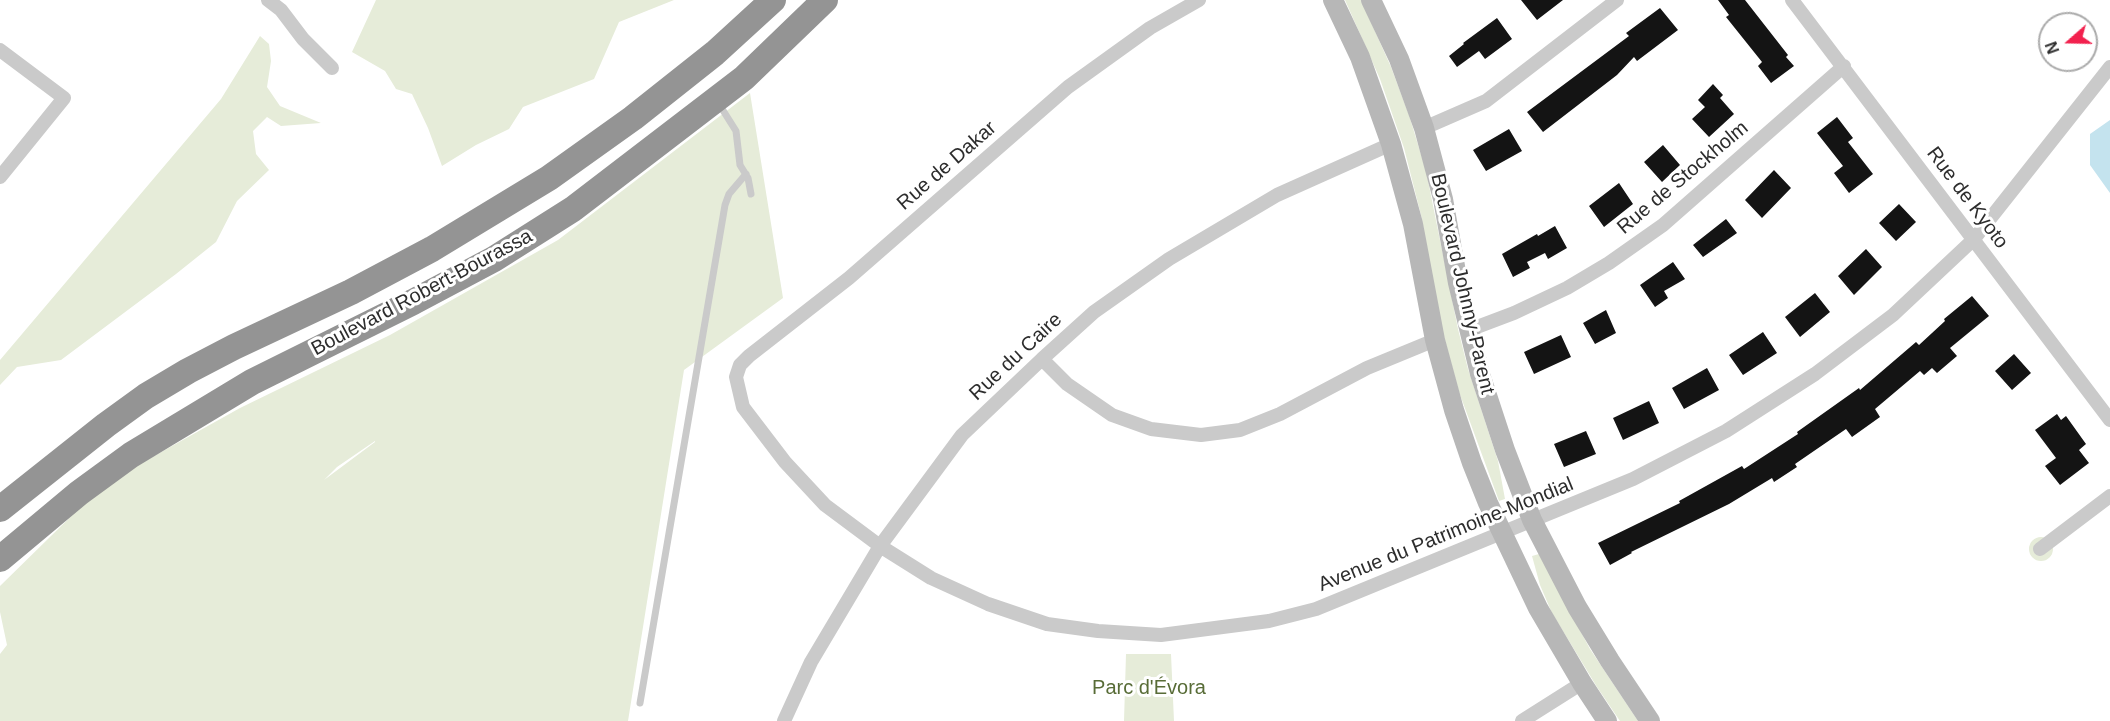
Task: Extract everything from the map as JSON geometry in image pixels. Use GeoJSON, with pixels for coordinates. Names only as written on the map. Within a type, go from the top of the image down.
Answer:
{"type":"FeatureCollection","features":[{"type":"Feature","properties":{"kind":"highway","name":"Boulevard Robert-Bourassa"},"geometry":{"type":"LineString","coordinates":[[0,509],[106,425],[179,376],[432,249],[549,178],[715,53],[772,0]]}},
{"type":"Feature","properties":{"kind":"highway","name":"Boulevard Robert-Bourassa"},"geometry":{"type":"LineString","coordinates":[[0,559],[79,493],[131,455],[252,382],[494,259],[573,209],[744,78],[825,0]]}},
{"type":"Feature","properties":{"kind":"street"},"geometry":{"type":"LineString","coordinates":[[268,0],[281,10],[303,39],[332,68]]}},
{"type":"Feature","properties":{"kind":"street","name":"Rue de Dakar"},"geometry":{"type":"LineString","coordinates":[[736,377],[740,365],[749,356],[849,278],[1068,87],[1150,28],[1199,0]]}},
{"type":"Feature","properties":{"kind":"street","name":"Boulevard Johnny-Parent"},"geometry":{"type":"LineString","coordinates":[[1334,0],[1360,57],[1391,144],[1413,224],[1435,340],[1454,410],[1472,463],[1488,503],[1538,608],[1607,721]]}},
{"type":"Feature","properties":{"kind":"street","name":"Boulevard Johnny-Parent"},"geometry":{"type":"LineString","coordinates":[[1371,0],[1399,59],[1424,128],[1443,199],[1480,374],[1505,450],[1532,520],[1577,607],[1650,721]]}},
{"type":"Feature","properties":{"kind":"street"},"geometry":{"type":"LineString","coordinates":[[1424,128],[1486,101],[1617,0]]}},
{"type":"Feature","properties":{"kind":"street","name":"Rue de Kyoto"},"geometry":{"type":"LineString","coordinates":[[1792,0],[2110,420]]}},
{"type":"Feature","properties":{"kind":"street"},"geometry":{"type":"LineString","coordinates":[[0,50],[64,98],[0,177]]}},
{"type":"Feature","properties":{"kind":"street","name":"Rue de Stockholm"},"geometry":{"type":"LineString","coordinates":[[1469,330],[1514,313],[1566,288],[1609,263],[1663,225],[1844,66]]}},
{"type":"Feature","properties":{"kind":"street","name":"Avenue du Patrimoine-Mondial"},"geometry":{"type":"LineString","coordinates":[[736,377],[743,406],[785,462],[825,505],[880,546],[931,578],[988,604],[1047,624],[1098,631],[1161,635],[1269,621],[1316,609],[1633,479],[1726,431],[1815,374],[1893,315],[1974,239],[2110,67]]}},
{"type":"Feature","properties":{"kind":"street","name":"Rue du Caire"},"geometry":{"type":"LineString","coordinates":[[784,721],[811,662],[880,546],[962,435],[1094,312],[1169,259],[1277,195],[1391,144]]}},
{"type":"Feature","properties":{"kind":"street"},"geometry":{"type":"LineString","coordinates":[[1042,359],[1067,384],[1112,415],[1151,429],[1201,435],[1240,430],[1280,414],[1367,368],[1435,340]]}},
{"type":"Feature","properties":{"kind":"street"},"geometry":{"type":"LineString","coordinates":[[2040,549],[2110,496]]}},
{"type":"Feature","properties":{"kind":"street"},"geometry":{"type":"LineString","coordinates":[[1522,721],[1582,683]]}},
{"type":"Feature","properties":{"kind":"lane"},"geometry":{"type":"LineString","coordinates":[[716,100],[736,131],[740,165],[751,185],[751,194]]}},
{"type":"Feature","properties":{"kind":"lane"},"geometry":{"type":"LineString","coordinates":[[640,703],[725,205],[729,194],[746,174]]}},
{"type":"Feature","properties":{"kind":"green space"},"geometry":{"type":"Polygon","coordinates":[[[376,0],[674,0],[619,22],[594,79],[523,107],[509,129],[476,145],[442,166],[412,94],[396,89],[385,71],[352,52],[376,0]]]}},
{"type":"Feature","properties":{"kind":"green space"},"geometry":{"type":"Polygon","coordinates":[[[1345,0],[1361,0],[1391,67],[1409,115],[1426,171],[1468,369],[1498,461],[1505,499],[1499,501],[1459,392],[1444,337],[1430,273],[1422,219],[1404,148],[1380,79],[1345,0]]]}},
{"type":"Feature","properties":{"kind":"green space"},"geometry":{"type":"Polygon","coordinates":[[[260,36],[269,44],[271,61],[267,87],[280,106],[321,123],[281,126],[267,117],[253,131],[256,154],[269,170],[237,201],[216,242],[61,360],[17,367],[0,385],[0,360],[221,99],[260,36]]]}},
{"type":"Feature","properties":{"kind":"green space"},"geometry":{"type":"Polygon","coordinates":[[[750,93],[783,298],[684,370],[628,721],[0,721],[0,654],[7,645],[0,612],[0,586],[104,484],[240,408],[390,335],[558,240],[750,93]],[[375,442],[337,467],[324,480],[375,442]]]}},
{"type":"Feature","properties":{"kind":"green space"},"geometry":{"type":"Polygon","coordinates":[[[2041,537],[2050,540],[2053,549],[2050,558],[2041,561],[2032,558],[2029,549],[2032,540],[2041,537]]]}},
{"type":"Feature","properties":{"kind":"green space"},"geometry":{"type":"Polygon","coordinates":[[[1539,554],[1590,649],[1638,721],[1620,721],[1552,613],[1540,585],[1532,556],[1539,554]]]}},
{"type":"Feature","properties":{"kind":"green space","name":"Parc d'Évora"},"geometry":{"type":"Polygon","coordinates":[[[1126,654],[1171,654],[1174,721],[1124,721],[1126,654]]]}},
{"type":"Feature","properties":{"kind":"water"},"geometry":{"type":"Polygon","coordinates":[[[2110,120],[2110,193],[2090,165],[2090,134],[2110,120]]]}},
{"type":"Feature","properties":{"kind":"building"},"geometry":{"type":"Polygon","coordinates":[[[1521,0],[1563,0],[1537,20],[1521,0]]]}},
{"type":"Feature","properties":{"kind":"building"},"geometry":{"type":"Polygon","coordinates":[[[1718,0],[1745,0],[1794,66],[1771,83],[1758,66],[1762,62],[1726,17],[1729,15],[1718,0]]]}},
{"type":"Feature","properties":{"kind":"building"},"geometry":{"type":"Polygon","coordinates":[[[1660,8],[1678,30],[1637,61],[1634,57],[1617,75],[1543,132],[1527,112],[1629,36],[1626,33],[1660,8]]]}},
{"type":"Feature","properties":{"kind":"building"},"geometry":{"type":"Polygon","coordinates":[[[1497,18],[1512,39],[1485,59],[1479,51],[1457,67],[1449,56],[1497,18]]]}},
{"type":"Feature","properties":{"kind":"building"},"geometry":{"type":"Polygon","coordinates":[[[1713,84],[1723,95],[1720,98],[1734,114],[1709,137],[1692,119],[1705,107],[1698,100],[1713,84]]]}},
{"type":"Feature","properties":{"kind":"building"},"geometry":{"type":"Polygon","coordinates":[[[1837,117],[1853,138],[1848,142],[1873,174],[1849,193],[1834,173],[1843,166],[1817,133],[1837,117]]]}},
{"type":"Feature","properties":{"kind":"building"},"geometry":{"type":"Polygon","coordinates":[[[1509,129],[1522,151],[1486,171],[1473,150],[1509,129]]]}},
{"type":"Feature","properties":{"kind":"building"},"geometry":{"type":"Polygon","coordinates":[[[1663,145],[1680,165],[1662,182],[1644,162],[1663,145]]]}},
{"type":"Feature","properties":{"kind":"building"},"geometry":{"type":"Polygon","coordinates":[[[1774,170],[1791,188],[1762,218],[1745,200],[1774,170]]]}},
{"type":"Feature","properties":{"kind":"building"},"geometry":{"type":"Polygon","coordinates":[[[1619,183],[1633,204],[1604,227],[1589,206],[1619,183]]]}},
{"type":"Feature","properties":{"kind":"building"},"geometry":{"type":"Polygon","coordinates":[[[1899,204],[1916,222],[1896,241],[1879,223],[1899,204]]]}},
{"type":"Feature","properties":{"kind":"building"},"geometry":{"type":"Polygon","coordinates":[[[1726,219],[1737,233],[1703,257],[1693,245],[1726,219]]]}},
{"type":"Feature","properties":{"kind":"building"},"geometry":{"type":"Polygon","coordinates":[[[1555,226],[1567,248],[1548,259],[1545,253],[1527,262],[1530,268],[1513,277],[1502,254],[1555,226]]]}},
{"type":"Feature","properties":{"kind":"building"},"geometry":{"type":"Polygon","coordinates":[[[1866,249],[1882,267],[1854,295],[1838,276],[1866,249]]]}},
{"type":"Feature","properties":{"kind":"building"},"geometry":{"type":"Polygon","coordinates":[[[1673,262],[1685,279],[1664,291],[1668,298],[1655,307],[1640,285],[1673,262]]]}},
{"type":"Feature","properties":{"kind":"building"},"geometry":{"type":"Polygon","coordinates":[[[1815,293],[1830,312],[1800,337],[1785,317],[1815,293]]]}},
{"type":"Feature","properties":{"kind":"building"},"geometry":{"type":"Polygon","coordinates":[[[1972,296],[1989,316],[1950,348],[1957,356],[1937,373],[1932,368],[1924,375],[1920,371],[1875,409],[1880,417],[1852,437],[1846,429],[1795,464],[1797,467],[1774,482],[1772,478],[1729,504],[1631,552],[1610,565],[1598,543],[1680,503],[1679,501],[1742,466],[1744,469],[1798,434],[1797,432],[1859,388],[1860,390],[1916,342],[1919,345],[1945,321],[1944,319],[1972,296]]]}},
{"type":"Feature","properties":{"kind":"building"},"geometry":{"type":"Polygon","coordinates":[[[1606,310],[1616,333],[1595,344],[1583,323],[1606,310]]]}},
{"type":"Feature","properties":{"kind":"building"},"geometry":{"type":"Polygon","coordinates":[[[1763,332],[1777,353],[1743,375],[1729,355],[1763,332]]]}},
{"type":"Feature","properties":{"kind":"building"},"geometry":{"type":"Polygon","coordinates":[[[1561,335],[1571,357],[1534,374],[1524,352],[1561,335]]]}},
{"type":"Feature","properties":{"kind":"building"},"geometry":{"type":"Polygon","coordinates":[[[2014,354],[2031,373],[2012,390],[1995,371],[2014,354]]]}},
{"type":"Feature","properties":{"kind":"building"},"geometry":{"type":"Polygon","coordinates":[[[1707,368],[1719,390],[1684,409],[1672,388],[1707,368]]]}},
{"type":"Feature","properties":{"kind":"building"},"geometry":{"type":"Polygon","coordinates":[[[1649,401],[1659,423],[1623,440],[1613,418],[1649,401]]]}},
{"type":"Feature","properties":{"kind":"building"},"geometry":{"type":"Polygon","coordinates":[[[2057,414],[2061,420],[2066,416],[2086,444],[2079,450],[2089,463],[2060,485],[2045,466],[2056,458],[2035,430],[2057,414]]]}},
{"type":"Feature","properties":{"kind":"building"},"geometry":{"type":"Polygon","coordinates":[[[1586,431],[1596,454],[1564,467],[1554,444],[1586,431]]]}}]}
